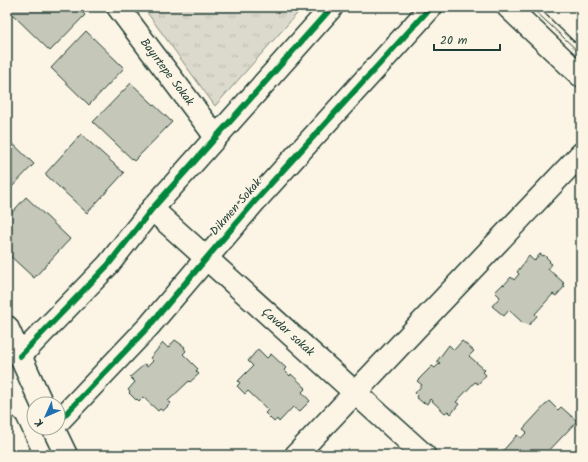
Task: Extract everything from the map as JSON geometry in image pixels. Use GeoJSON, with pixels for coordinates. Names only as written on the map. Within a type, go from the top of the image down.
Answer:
{"type":"FeatureCollection","features":[{"type":"Feature","properties":{"kind":"street","name":"Bayırtepe Sokak"},"geometry":{"type":"LineString","coordinates":[[118,7],[216,137]]}},
{"type":"Feature","properties":{"kind":"street"},"geometry":{"type":"LineString","coordinates":[[20,356],[108,265],[152,209],[332,7]]}},
{"type":"Feature","properties":{"kind":"street","name":"Dikmen Sokak"},"geometry":{"type":"LineString","coordinates":[[66,414],[149,326],[255,201],[431,7]]}},
{"type":"Feature","properties":{"kind":"street"},"geometry":{"type":"LineString","coordinates":[[508,7],[581,76]]}},
{"type":"Feature","properties":{"kind":"street"},"geometry":{"type":"LineString","coordinates":[[555,7],[581,32]]}},
{"type":"Feature","properties":{"kind":"street"},"geometry":{"type":"LineString","coordinates":[[296,455],[581,154]]}},
{"type":"Feature","properties":{"kind":"street","name":"Çavdar sokak"},"geometry":{"type":"LineString","coordinates":[[152,209],[424,455]]}},
{"type":"Feature","properties":{"kind":"street"},"geometry":{"type":"LineString","coordinates":[[7,328],[38,396]]}},
{"type":"Feature","properties":{"kind":"street"},"geometry":{"type":"LineString","coordinates":[[7,427],[20,455]]}},
{"type":"Feature","properties":{"kind":"street"},"geometry":{"type":"LineString","coordinates":[[57,436],[66,455]]}},
{"type":"Feature","properties":{"kind":"green space"},"geometry":{"type":"Polygon","coordinates":[[[143,7],[303,7],[215,106],[143,7]]]}},
{"type":"Feature","properties":{"kind":"building"},"geometry":{"type":"Polygon","coordinates":[[[13,7],[77,7],[85,15],[50,51],[9,11],[13,7]]]}},
{"type":"Feature","properties":{"kind":"building"},"geometry":{"type":"Polygon","coordinates":[[[86,31],[124,68],[89,105],[51,68],[86,31]]]}},
{"type":"Feature","properties":{"kind":"building"},"geometry":{"type":"Polygon","coordinates":[[[131,83],[172,122],[134,161],[93,122],[131,83]]]}},
{"type":"Feature","properties":{"kind":"building"},"geometry":{"type":"Polygon","coordinates":[[[81,134],[124,173],[87,213],[45,174],[81,134]]]}},
{"type":"Feature","properties":{"kind":"building"},"geometry":{"type":"Polygon","coordinates":[[[7,138],[34,164],[7,192],[7,138]]]}},
{"type":"Feature","properties":{"kind":"building"},"geometry":{"type":"Polygon","coordinates":[[[26,197],[70,239],[34,278],[7,253],[7,218],[26,197]]]}},
{"type":"Feature","properties":{"kind":"building"},"geometry":{"type":"Polygon","coordinates":[[[581,209],[581,223],[575,215],[581,209]]]}},
{"type":"Feature","properties":{"kind":"building"},"geometry":{"type":"Polygon","coordinates":[[[540,254],[543,256],[544,255],[550,261],[549,262],[552,264],[548,269],[564,283],[562,284],[565,286],[556,296],[553,294],[535,314],[537,316],[528,326],[509,310],[504,316],[492,306],[500,297],[495,292],[511,277],[514,280],[519,274],[517,272],[529,256],[534,261],[540,254]]]}},
{"type":"Feature","properties":{"kind":"building"},"geometry":{"type":"Polygon","coordinates":[[[175,340],[185,347],[184,348],[186,351],[183,354],[198,369],[196,371],[199,374],[190,382],[189,381],[168,401],[171,403],[163,411],[160,409],[158,411],[143,397],[139,401],[129,393],[130,392],[128,390],[135,382],[130,377],[145,364],[147,367],[153,361],[150,358],[163,343],[168,348],[175,340]]]}},
{"type":"Feature","properties":{"kind":"building"},"geometry":{"type":"Polygon","coordinates":[[[462,341],[474,351],[469,356],[485,370],[483,372],[486,375],[478,384],[475,382],[456,402],[459,404],[451,414],[448,411],[445,413],[430,399],[427,404],[424,402],[423,403],[416,397],[417,395],[415,393],[422,385],[417,381],[432,366],[435,368],[440,363],[437,361],[449,345],[454,350],[462,341]]]}},
{"type":"Feature","properties":{"kind":"building"},"geometry":{"type":"Polygon","coordinates":[[[258,349],[267,358],[271,354],[286,368],[284,370],[290,376],[291,374],[306,388],[302,392],[310,401],[299,412],[293,407],[279,422],[277,419],[274,422],[265,413],[268,410],[248,391],[245,394],[237,386],[240,383],[238,381],[253,366],[248,361],[258,349]]]}},
{"type":"Feature","properties":{"kind":"building"},"geometry":{"type":"Polygon","coordinates":[[[549,401],[558,410],[561,407],[577,421],[545,455],[499,455],[517,435],[521,438],[527,432],[523,429],[549,401]]]}},
{"type":"Feature","properties":{"kind":"tram line"},"geometry":{"type":"LineString","coordinates":[[531,7],[581,54]]}},
{"type":"Feature","properties":{"kind":"cycle path"},"geometry":{"type":"LineString","coordinates":[[20,356],[108,265],[152,209],[332,7]]}},
{"type":"Feature","properties":{"kind":"cycle path"},"geometry":{"type":"LineString","coordinates":[[66,414],[149,326],[255,201],[431,7]]}}]}
